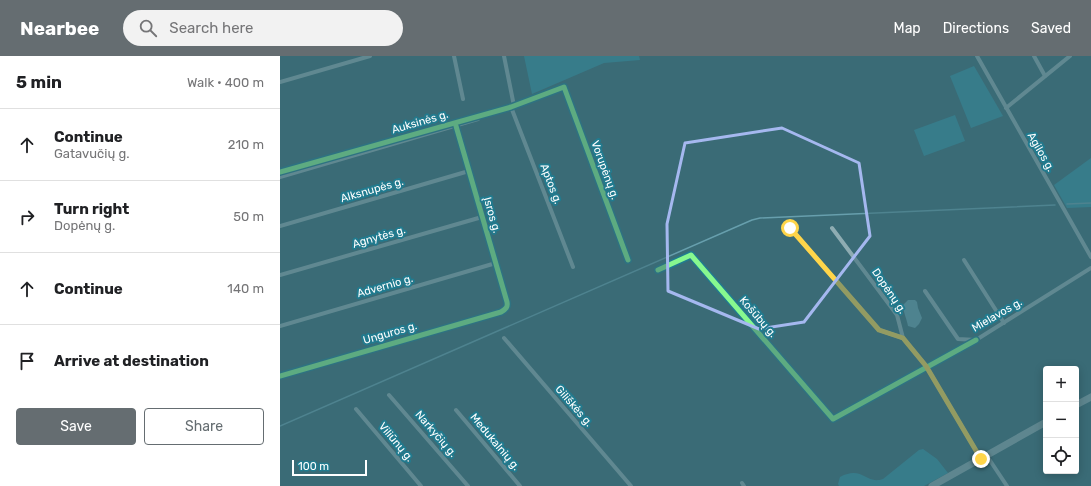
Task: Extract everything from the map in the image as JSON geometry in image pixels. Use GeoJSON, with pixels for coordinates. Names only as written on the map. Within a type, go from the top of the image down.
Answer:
{"type":"FeatureCollection","features":[{"type":"Feature","properties":{"kind":"main road"},"geometry":{"type":"LineString","coordinates":[[1079,403],[1091,397]]}},
{"type":"Feature","properties":{"kind":"main road"},"geometry":{"type":"LineString","coordinates":[[932,486],[1043,424]]}},
{"type":"Feature","properties":{"kind":"street"},"geometry":{"type":"LineString","coordinates":[[280,82],[370,56]]}},
{"type":"Feature","properties":{"kind":"street"},"geometry":{"type":"LineString","coordinates":[[454,56],[463,99]]}},
{"type":"Feature","properties":{"kind":"street","name":"Aptos g."},"geometry":{"type":"LineString","coordinates":[[504,56],[513,106],[573,267]]}},
{"type":"Feature","properties":{"kind":"street","name":"Agilos g."},"geometry":{"type":"LineString","coordinates":[[977,56],[1091,256]]}},
{"type":"Feature","properties":{"kind":"street"},"geometry":{"type":"LineString","coordinates":[[1034,56],[1044,76]]}},
{"type":"Feature","properties":{"kind":"street"},"geometry":{"type":"LineString","coordinates":[[1006,108],[1070,56]]}},
{"type":"Feature","properties":{"kind":"street","name":"Auksinės g."},"geometry":{"type":"LineString","coordinates":[[280,172],[513,106],[564,88]]}},
{"type":"Feature","properties":{"kind":"street","name":"Vorupėnų g."},"geometry":{"type":"LineString","coordinates":[[564,88],[628,260]]}},
{"type":"Feature","properties":{"kind":"street"},"geometry":{"type":"LineString","coordinates":[[280,177],[478,119]]}},
{"type":"Feature","properties":{"kind":"street","name":"Įsros g."},"geometry":{"type":"LineString","coordinates":[[456,126],[507,302],[506,309]]}},
{"type":"Feature","properties":{"kind":"street","name":"Alksnupės g."},"geometry":{"type":"LineString","coordinates":[[280,226],[469,171]]}},
{"type":"Feature","properties":{"kind":"street","name":"Agnytės g."},"geometry":{"type":"LineString","coordinates":[[280,275],[482,217]]}},
{"type":"Feature","properties":{"kind":"street"},"geometry":{"type":"LineString","coordinates":[[790,228],[879,330],[903,338]]}},
{"type":"Feature","properties":{"kind":"street","name":"Dopėnų g."},"geometry":{"type":"LineString","coordinates":[[832,228],[897,316],[903,338],[926,366],[984,458],[1006,486]]}},
{"type":"Feature","properties":{"kind":"street","name":"Košūbų g."},"geometry":{"type":"LineString","coordinates":[[658,270],[690,255],[833,418],[926,366]]}},
{"type":"Feature","properties":{"kind":"street"},"geometry":{"type":"LineString","coordinates":[[964,260],[1004,323]]}},
{"type":"Feature","properties":{"kind":"street","name":"Advernio g."},"geometry":{"type":"LineString","coordinates":[[280,326],[496,263]]}},
{"type":"Feature","properties":{"kind":"street","name":"Mielavos g."},"geometry":{"type":"LineString","coordinates":[[925,291],[958,339],[976,340],[1091,268]]}},
{"type":"Feature","properties":{"kind":"street","name":"Unguros g."},"geometry":{"type":"LineString","coordinates":[[280,376],[501,312],[506,309]]}},
{"type":"Feature","properties":{"kind":"street","name":"Giliškės g."},"geometry":{"type":"LineString","coordinates":[[504,338],[631,486]]}},
{"type":"Feature","properties":{"kind":"street"},"geometry":{"type":"LineString","coordinates":[[926,366],[976,340]]}},
{"type":"Feature","properties":{"kind":"street","name":"Narkyčių g."},"geometry":{"type":"LineString","coordinates":[[390,395],[468,486]]}},
{"type":"Feature","properties":{"kind":"street","name":"Viliūnų g."},"geometry":{"type":"LineString","coordinates":[[356,409],[421,486]]}},
{"type":"Feature","properties":{"kind":"street","name":"Medukalnių g."},"geometry":{"type":"LineString","coordinates":[[456,410],[520,486]]}},
{"type":"Feature","properties":{"kind":"highlighted area"},"geometry":{"type":"Polygon","coordinates":[[[782,128],[859,163],[870,236],[804,322],[759,329],[668,291],[667,224],[685,143],[782,128]]]}},
{"type":"Feature","properties":{"kind":"shaded area"},"geometry":{"type":"Polygon","coordinates":[[[524,56],[639,56],[640,60],[604,63],[532,94],[524,56]]]}},
{"type":"Feature","properties":{"kind":"shaded area"},"geometry":{"type":"Polygon","coordinates":[[[974,66],[1003,116],[971,128],[950,76],[974,66]]]}},
{"type":"Feature","properties":{"kind":"shaded area"},"geometry":{"type":"Polygon","coordinates":[[[955,115],[965,141],[924,156],[914,130],[955,115]]]}},
{"type":"Feature","properties":{"kind":"shaded area"},"geometry":{"type":"Polygon","coordinates":[[[1091,158],[1091,207],[1067,208],[1054,185],[1091,158]]]}},
{"type":"Feature","properties":{"kind":"shaded area"},"geometry":{"type":"Polygon","coordinates":[[[908,300],[915,300],[917,302],[922,318],[915,328],[908,326],[904,313],[903,305],[908,300]]]}},
{"type":"Feature","properties":{"kind":"shaded area"},"geometry":{"type":"Polygon","coordinates":[[[923,449],[937,459],[948,473],[924,486],[839,486],[838,484],[840,477],[854,473],[872,480],[883,479],[919,450],[923,449]]]}},
{"type":"Feature","properties":{"kind":"waterway"},"geometry":{"type":"LineString","coordinates":[[1067,204],[1091,203]]}},
{"type":"Feature","properties":{"kind":"waterway"},"geometry":{"type":"LineString","coordinates":[[280,426],[752,220],[760,218],[1055,205]]}},
{"type":"Feature","properties":{"kind":"cycle path"},"geometry":{"type":"LineString","coordinates":[[280,172],[511,107],[564,87],[628,260]]}},
{"type":"Feature","properties":{"kind":"cycle path"},"geometry":{"type":"LineString","coordinates":[[280,376],[501,312],[506,308],[507,302],[456,126]]}},
{"type":"Feature","properties":{"kind":"cycle path"},"geometry":{"type":"LineString","coordinates":[[658,270],[691,255],[833,419],[976,340]]}},
{"type":"Feature","properties":{"kind":"route"},"geometry":{"type":"LineString","coordinates":[[790,228],[879,330],[903,338],[926,366],[981,459]]}}]}
